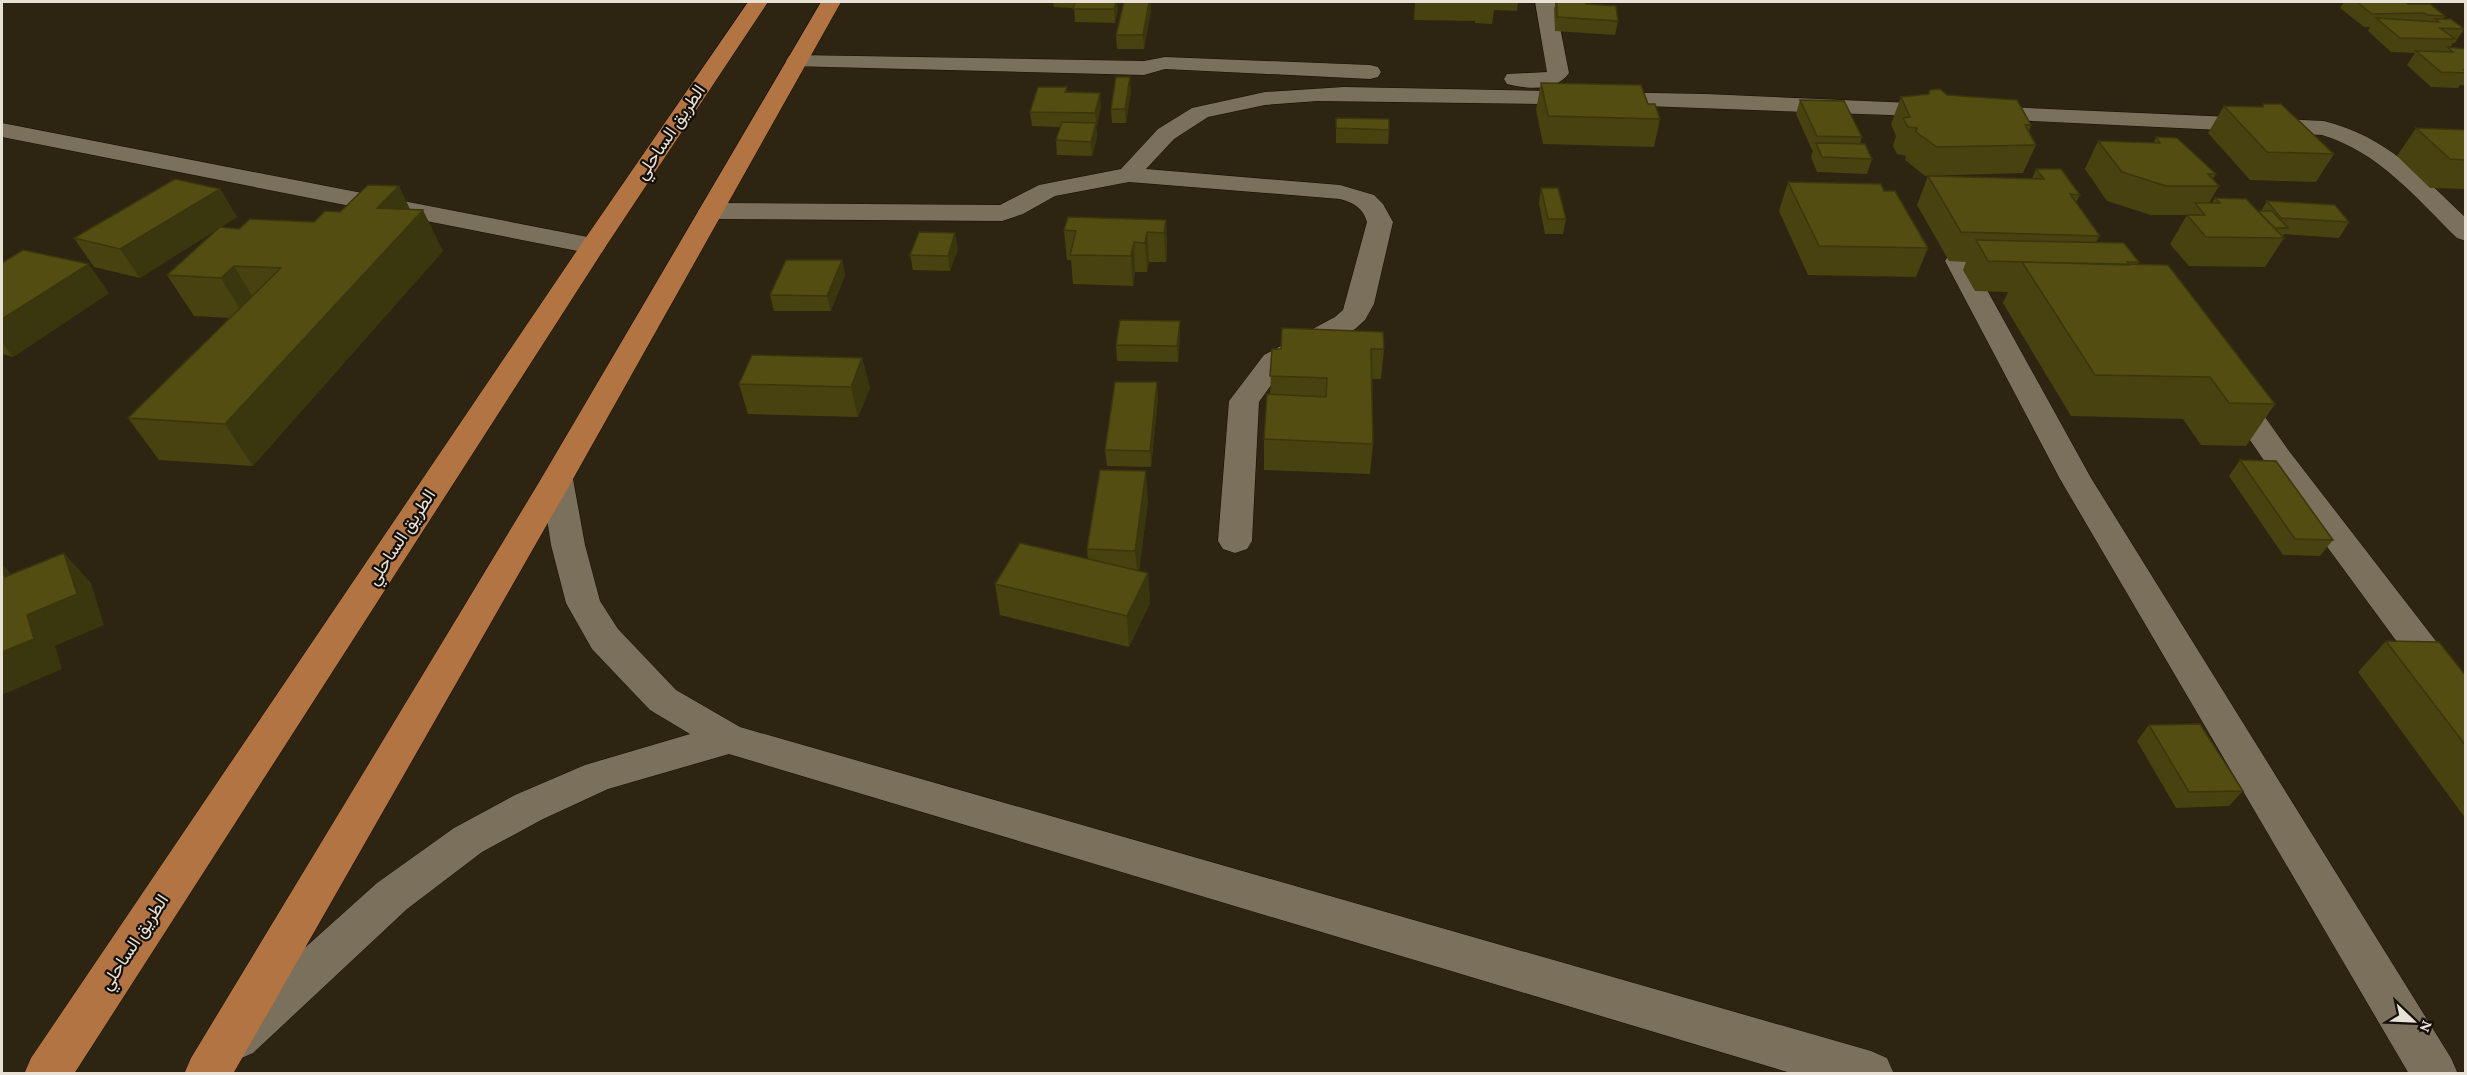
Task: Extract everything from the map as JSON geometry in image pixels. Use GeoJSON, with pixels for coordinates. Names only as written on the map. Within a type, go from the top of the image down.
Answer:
{"type":"FeatureCollection","features":[{"type":"Feature","properties":{"kind":"highway","name":"الطريق الساحلي"},"geometry":{"type":"LineString","coordinates":[[47,1074],[593,246],[758,2]]}},
{"type":"Feature","properties":{"kind":"highway"},"geometry":{"type":"LineString","coordinates":[[212,1066],[557,479],[831,2]]}},
{"type":"Feature","properties":{"kind":"street"},"geometry":{"type":"LineString","coordinates":[[797,62],[1144,68],[1165,63],[1546,80],[1555,77],[1558,73],[1545,2]]}},
{"type":"Feature","properties":{"kind":"street"},"geometry":{"type":"LineString","coordinates":[[1129,175],[1154,143],[1168,130],[1212,108],[1333,93],[1548,96],[2039,112],[2324,128],[2348,134],[2393,161],[2466,233]]}},
{"type":"Feature","properties":{"kind":"street"},"geometry":{"type":"LineString","coordinates":[[2,130],[593,246]]}},
{"type":"Feature","properties":{"kind":"street"},"geometry":{"type":"LineString","coordinates":[[711,211],[989,215],[1008,212],[1056,188],[1129,175],[1340,192],[1363,198],[1377,212],[1380,222],[1360,304],[1355,314],[1332,331],[1274,361],[1244,401],[1235,540]]}},
{"type":"Feature","properties":{"kind":"street"},"geometry":{"type":"LineString","coordinates":[[1958,261],[2076,478],[2435,1074]]}},
{"type":"Feature","properties":{"kind":"street"},"geometry":{"type":"LineString","coordinates":[[2216,370],[2278,458],[2466,708]]}},
{"type":"Feature","properties":{"kind":"street"},"geometry":{"type":"LineString","coordinates":[[557,479],[568,545],[583,603],[605,639],[663,700],[729,739],[1871,1074]]}},
{"type":"Feature","properties":{"kind":"street"},"geometry":{"type":"LineString","coordinates":[[212,1066],[392,896],[468,840],[529,807],[599,776],[729,739]]}},
{"type":"Feature","properties":{"kind":"building"},"geometry":{"type":"Polygon","coordinates":[[[1075,2],[1116,2],[1114,9],[1073,9],[1075,2]]]}},
{"type":"Feature","properties":{"kind":"building"},"geometry":{"type":"Polygon","coordinates":[[[1124,2],[1149,2],[1143,35],[1116,35],[1124,2]]]}},
{"type":"Feature","properties":{"kind":"building"},"geometry":{"type":"Polygon","coordinates":[[[1557,2],[1586,2],[1586,4],[1616,6],[1618,21],[1557,17],[1557,2]]]}},
{"type":"Feature","properties":{"kind":"building"},"geometry":{"type":"Polygon","coordinates":[[[2357,2],[2430,4],[2445,16],[2424,13],[2372,14],[2357,2]]]}},
{"type":"Feature","properties":{"kind":"building"},"geometry":{"type":"Polygon","coordinates":[[[2376,18],[2439,22],[2435,19],[2451,19],[2464,29],[2440,28],[2455,39],[2400,38],[2376,18]]]}},
{"type":"Feature","properties":{"kind":"building"},"geometry":{"type":"Polygon","coordinates":[[[2447,47],[2466,49],[2466,70],[2464,70],[2466,73],[2441,72],[2416,51],[2453,52],[2447,47]]]}},
{"type":"Feature","properties":{"kind":"building"},"geometry":{"type":"Polygon","coordinates":[[[1116,77],[1130,77],[1125,109],[1111,109],[1116,77]]]}},
{"type":"Feature","properties":{"kind":"building"},"geometry":{"type":"Polygon","coordinates":[[[1541,83],[1641,85],[1648,104],[1655,104],[1660,119],[1548,116],[1541,83]]]}},
{"type":"Feature","properties":{"kind":"building"},"geometry":{"type":"Polygon","coordinates":[[[1038,87],[1067,87],[1065,92],[1100,93],[1095,113],[1030,112],[1038,87]]]}},
{"type":"Feature","properties":{"kind":"building"},"geometry":{"type":"Polygon","coordinates":[[[1940,89],[1947,95],[2017,100],[2031,125],[2025,125],[2036,145],[1937,147],[1916,132],[1917,128],[1908,127],[1903,118],[1910,117],[1901,97],[1929,94],[1930,90],[1940,89]]]}},
{"type":"Feature","properties":{"kind":"building"},"geometry":{"type":"Polygon","coordinates":[[[1800,100],[1844,101],[1862,137],[1817,136],[1800,100]]]}},
{"type":"Feature","properties":{"kind":"building"},"geometry":{"type":"Polygon","coordinates":[[[2263,104],[2281,104],[2334,154],[2267,152],[2224,106],[2263,107],[2263,104]]]}},
{"type":"Feature","properties":{"kind":"building"},"geometry":{"type":"Polygon","coordinates":[[[1336,118],[1389,119],[1389,130],[1336,128],[1336,118]]]}},
{"type":"Feature","properties":{"kind":"building"},"geometry":{"type":"Polygon","coordinates":[[[1062,122],[1096,123],[1091,142],[1056,140],[1062,122]]]}},
{"type":"Feature","properties":{"kind":"building"},"geometry":{"type":"Polygon","coordinates":[[[2416,128],[2466,130],[2466,160],[2450,159],[2416,128]]]}},
{"type":"Feature","properties":{"kind":"building"},"geometry":{"type":"Polygon","coordinates":[[[2156,137],[2177,138],[2216,174],[2208,174],[2219,186],[2166,186],[2122,172],[2098,141],[2160,143],[2156,137]]]}},
{"type":"Feature","properties":{"kind":"building"},"geometry":{"type":"Polygon","coordinates":[[[1816,143],[1865,144],[1872,159],[1822,157],[1816,143]]]}},
{"type":"Feature","properties":{"kind":"building"},"geometry":{"type":"Polygon","coordinates":[[[2036,169],[2061,169],[2080,195],[2070,194],[2100,236],[1961,232],[1928,176],[2044,179],[2036,169]]]}},
{"type":"Feature","properties":{"kind":"building"},"geometry":{"type":"Polygon","coordinates":[[[175,179],[220,189],[120,249],[74,238],[175,179]]]}},
{"type":"Feature","properties":{"kind":"building"},"geometry":{"type":"Polygon","coordinates":[[[1788,182],[1881,184],[1884,191],[1895,191],[1928,248],[1819,246],[1788,182]]]}},
{"type":"Feature","properties":{"kind":"building"},"geometry":{"type":"Polygon","coordinates":[[[368,185],[399,186],[377,208],[423,210],[225,424],[128,418],[281,268],[234,266],[221,278],[167,275],[220,227],[239,229],[250,219],[314,222],[325,211],[340,212],[368,185]]]}},
{"type":"Feature","properties":{"kind":"building"},"geometry":{"type":"Polygon","coordinates":[[[1541,188],[1558,188],[1566,219],[1548,219],[1541,188]]]}},
{"type":"Feature","properties":{"kind":"building"},"geometry":{"type":"Polygon","coordinates":[[[2215,198],[2246,199],[2284,238],[2206,237],[2187,215],[2205,215],[2195,203],[2220,203],[2215,198]]]}},
{"type":"Feature","properties":{"kind":"building"},"geometry":{"type":"Polygon","coordinates":[[[2267,201],[2335,205],[2349,222],[2281,218],[2267,201]]]}},
{"type":"Feature","properties":{"kind":"building"},"geometry":{"type":"Polygon","coordinates":[[[2258,211],[2272,211],[2288,228],[2275,228],[2258,211]]]}},
{"type":"Feature","properties":{"kind":"building"},"geometry":{"type":"Polygon","coordinates":[[[1068,217],[1166,220],[1164,233],[1147,232],[1145,243],[1134,242],[1131,256],[1070,255],[1076,231],[1064,230],[1068,217]]]}},
{"type":"Feature","properties":{"kind":"building"},"geometry":{"type":"Polygon","coordinates":[[[919,232],[955,233],[948,256],[910,255],[919,232]]]}},
{"type":"Feature","properties":{"kind":"building"},"geometry":{"type":"Polygon","coordinates":[[[1976,240],[2124,243],[2139,262],[2127,262],[2129,265],[1988,261],[1976,240]]]}},
{"type":"Feature","properties":{"kind":"building"},"geometry":{"type":"Polygon","coordinates":[[[23,250],[89,264],[2,319],[2,263],[23,250]]]}},
{"type":"Feature","properties":{"kind":"building"},"geometry":{"type":"Polygon","coordinates":[[[786,260],[842,260],[827,296],[770,295],[786,260]]]}},
{"type":"Feature","properties":{"kind":"building"},"geometry":{"type":"Polygon","coordinates":[[[2022,262],[2168,265],[2275,404],[2229,403],[2210,377],[2095,375],[2022,262]]]}},
{"type":"Feature","properties":{"kind":"building"},"geometry":{"type":"Polygon","coordinates":[[[1120,320],[1180,321],[1177,346],[1116,345],[1120,320]]]}},
{"type":"Feature","properties":{"kind":"building"},"geometry":{"type":"Polygon","coordinates":[[[1282,328],[1383,332],[1384,349],[1371,349],[1373,444],[1264,439],[1267,394],[1326,397],[1327,378],[1270,376],[1272,349],[1281,349],[1282,328]]]}},
{"type":"Feature","properties":{"kind":"building"},"geometry":{"type":"Polygon","coordinates":[[[752,355],[862,358],[851,387],[739,384],[752,355]]]}},
{"type":"Feature","properties":{"kind":"building"},"geometry":{"type":"Polygon","coordinates":[[[1115,382],[1157,382],[1150,451],[1105,450],[1115,382]]]}},
{"type":"Feature","properties":{"kind":"building"},"geometry":{"type":"Polygon","coordinates":[[[2240,460],[2276,461],[2333,540],[2295,539],[2240,460]]]}},
{"type":"Feature","properties":{"kind":"building"},"geometry":{"type":"Polygon","coordinates":[[[1100,470],[1146,471],[1135,551],[1087,549],[1100,470]]]}},
{"type":"Feature","properties":{"kind":"building"},"geometry":{"type":"Polygon","coordinates":[[[1020,543],[1148,573],[1127,616],[995,584],[1020,543]]]}},
{"type":"Feature","properties":{"kind":"building"},"geometry":{"type":"Polygon","coordinates":[[[64,553],[77,594],[27,615],[34,639],[2,652],[2,565],[5,577],[64,553]]]}},
{"type":"Feature","properties":{"kind":"building"},"geometry":{"type":"Polygon","coordinates":[[[2386,641],[2439,642],[2466,676],[2466,746],[2386,641]]]}},
{"type":"Feature","properties":{"kind":"building"},"geometry":{"type":"Polygon","coordinates":[[[2200,724],[2243,791],[2189,792],[2149,725],[2200,724]]]}}]}
